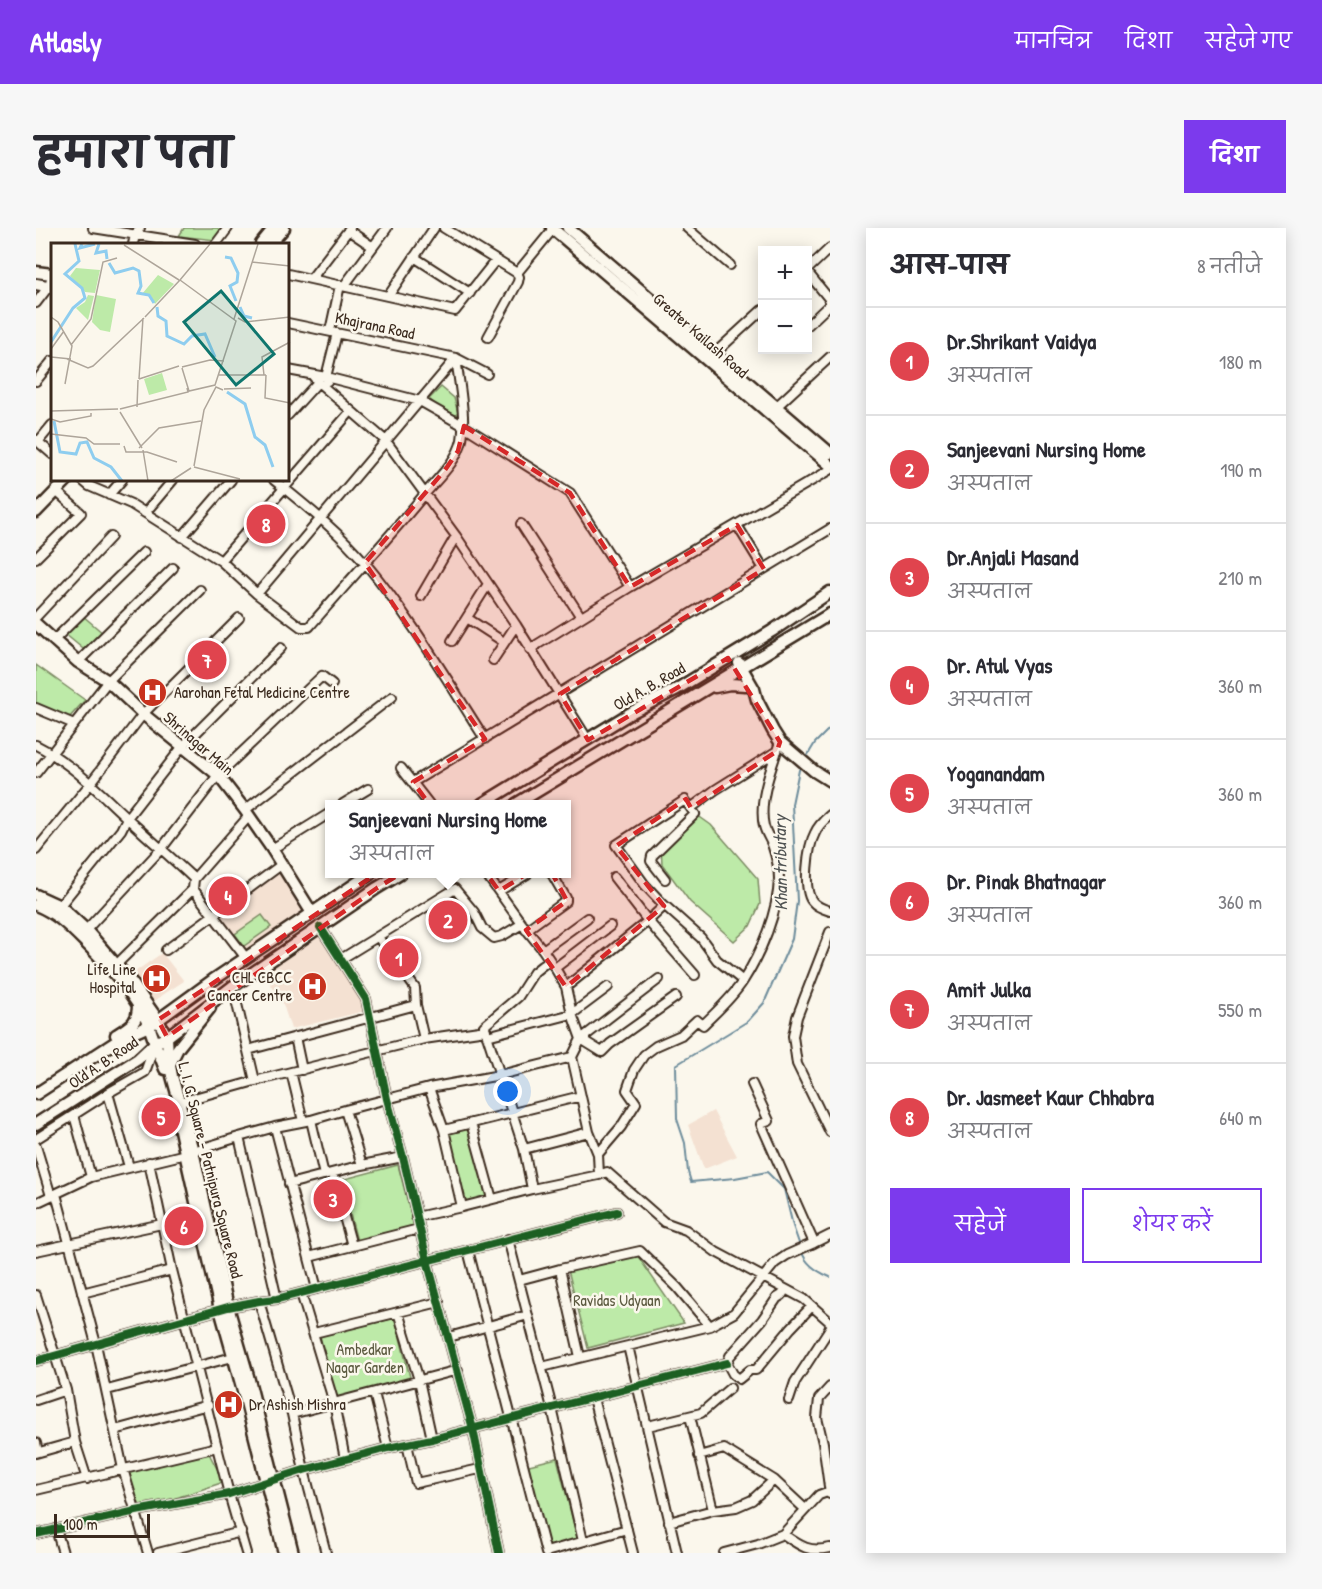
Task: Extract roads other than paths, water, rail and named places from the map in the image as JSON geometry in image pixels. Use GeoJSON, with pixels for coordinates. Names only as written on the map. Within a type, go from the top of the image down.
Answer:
{"type":"FeatureCollection","features":[{"type":"Feature","properties":{"kind":"main road"},"geometry":{"type":"LineString","coordinates":[[262,243],[274,228]]}},
{"type":"Feature","properties":{"kind":"main road"},"geometry":{"type":"LineString","coordinates":[[271,243],[284,228]]}},
{"type":"Feature","properties":{"kind":"main road","name":"Greater Kailash Road"},"geometry":{"type":"LineString","coordinates":[[553,228],[830,465]]}},
{"type":"Feature","properties":{"kind":"main road","name":"Greater Kailash Road"},"geometry":{"type":"LineString","coordinates":[[569,228],[830,453]]}},
{"type":"Feature","properties":{"kind":"main road"},"geometry":{"type":"LineString","coordinates":[[36,272],[51,274]]}},
{"type":"Feature","properties":{"kind":"main road"},"geometry":{"type":"LineString","coordinates":[[36,284],[51,286]]}},
{"type":"Feature","properties":{"kind":"main road"},"geometry":{"type":"LineString","coordinates":[[37,509],[65,482]]}},
{"type":"Feature","properties":{"kind":"main road","name":"Old A. B. Road"},"geometry":{"type":"LineString","coordinates":[[489,800],[634,711],[736,653],[830,592]]}},
{"type":"Feature","properties":{"kind":"main road","name":"Old A. B. Road"},"geometry":{"type":"LineString","coordinates":[[523,800],[830,614]]}},
{"type":"Feature","properties":{"kind":"main road","name":"Shrinagar Main"},"geometry":{"type":"LineString","coordinates":[[36,624],[78,662],[108,681],[143,714],[218,775],[272,849],[312,913]]}},
{"type":"Feature","properties":{"kind":"main road"},"geometry":{"type":"LineString","coordinates":[[747,683],[751,670],[783,647],[789,639]]}},
{"type":"Feature","properties":{"kind":"main road"},"geometry":{"type":"LineString","coordinates":[[677,688],[687,678],[738,647],[736,653],[739,669],[747,683],[749,693],[757,700],[779,746],[814,771],[829,778]]}},
{"type":"Feature","properties":{"kind":"main road"},"geometry":{"type":"LineString","coordinates":[[705,689],[725,684],[747,683]]}},
{"type":"Feature","properties":{"kind":"main road","name":"Old A. B. Road"},"geometry":{"type":"LineString","coordinates":[[36,1094],[108,1044],[154,1023],[363,878]]}},
{"type":"Feature","properties":{"kind":"main road"},"geometry":{"type":"LineString","coordinates":[[36,895],[86,930],[141,1002],[154,1023],[167,1037],[214,1000],[393,878]]}},
{"type":"Feature","properties":{"kind":"main road"},"geometry":{"type":"LineString","coordinates":[[36,905],[57,910]]}},
{"type":"Feature","properties":{"kind":"main road"},"geometry":{"type":"LineString","coordinates":[[57,910],[60,918],[114,967]]}},
{"type":"Feature","properties":{"kind":"main road"},"geometry":{"type":"LineString","coordinates":[[170,1064],[178,1048],[205,1016],[214,1000]]}},
{"type":"Feature","properties":{"kind":"main road"},"geometry":{"type":"LineString","coordinates":[[141,1002],[176,1008]]}},
{"type":"Feature","properties":{"kind":"main road"},"geometry":{"type":"LineString","coordinates":[[36,1088],[108,1044],[135,1022],[141,1002]]}},
{"type":"Feature","properties":{"kind":"main road","name":"L. I. G. Square - Patnipura Square Road"},"geometry":{"type":"LineString","coordinates":[[154,1023],[155,1043],[190,1152]]}},
{"type":"Feature","properties":{"kind":"main road","name":"Old A. B. Road"},"geometry":{"type":"LineString","coordinates":[[36,1124],[138,1059],[155,1043],[167,1037]]}},
{"type":"Feature","properties":{"kind":"main road","name":"L. I. G. Square - Patnipura Square Road"},"geometry":{"type":"LineString","coordinates":[[167,1037],[168,1056],[180,1102],[233,1357],[293,1553]]}},
{"type":"Feature","properties":{"kind":"main road","name":"L. I. G. Square - Patnipura Square Road"},"geometry":{"type":"LineString","coordinates":[[224,1308],[248,1376],[284,1553]]}},
{"type":"Feature","properties":{"kind":"street"},"geometry":{"type":"LineString","coordinates":[[93,228],[137,231],[191,243]]}},
{"type":"Feature","properties":{"kind":"street"},"geometry":{"type":"LineString","coordinates":[[217,243],[228,228]]}},
{"type":"Feature","properties":{"kind":"street"},"geometry":{"type":"LineString","coordinates":[[326,389],[326,377],[342,286],[387,228]]}},
{"type":"Feature","properties":{"kind":"street"},"geometry":{"type":"LineString","coordinates":[[389,295],[434,228]]}},
{"type":"Feature","properties":{"kind":"street"},"geometry":{"type":"LineString","coordinates":[[444,228],[517,273],[519,277],[519,282],[489,337]]}},
{"type":"Feature","properties":{"kind":"street"},"geometry":{"type":"LineString","coordinates":[[517,273],[553,228]]}},
{"type":"Feature","properties":{"kind":"street"},"geometry":{"type":"LineString","coordinates":[[687,228],[730,265]]}},
{"type":"Feature","properties":{"kind":"street"},"geometry":{"type":"LineString","coordinates":[[311,279],[349,229],[373,247]]}},
{"type":"Feature","properties":{"kind":"street"},"geometry":{"type":"LineString","coordinates":[[812,266],[830,248]]}},
{"type":"Feature","properties":{"kind":"street"},"geometry":{"type":"LineString","coordinates":[[414,257],[470,293]]}},
{"type":"Feature","properties":{"kind":"street"},"geometry":{"type":"LineString","coordinates":[[290,274],[455,311],[495,261]]}},
{"type":"Feature","properties":{"kind":"street"},"geometry":{"type":"LineString","coordinates":[[812,277],[830,301],[828,306],[812,320]]}},
{"type":"Feature","properties":{"kind":"street"},"geometry":{"type":"LineString","coordinates":[[36,303],[51,286]]}},
{"type":"Feature","properties":{"kind":"street"},"geometry":{"type":"LineString","coordinates":[[714,354],[758,314]]}},
{"type":"Feature","properties":{"kind":"street","name":"Khajrana Road"},"geometry":{"type":"LineString","coordinates":[[290,323],[456,358],[487,374]]}},
{"type":"Feature","properties":{"kind":"street"},"geometry":{"type":"LineString","coordinates":[[776,407],[830,357]]}},
{"type":"Feature","properties":{"kind":"street"},"geometry":{"type":"LineString","coordinates":[[257,594],[456,358]]}},
{"type":"Feature","properties":{"kind":"street"},"geometry":{"type":"LineString","coordinates":[[84,482],[131,504],[220,561],[257,594],[301,627],[309,627],[425,494],[458,451],[464,426],[456,358]]}},
{"type":"Feature","properties":{"kind":"street"},"geometry":{"type":"LineString","coordinates":[[36,381],[51,362]]}},
{"type":"Feature","properties":{"kind":"street"},"geometry":{"type":"LineString","coordinates":[[290,370],[326,377],[420,401],[570,493],[630,587]]}},
{"type":"Feature","properties":{"kind":"street"},"geometry":{"type":"LineString","coordinates":[[312,375],[386,441],[456,536],[516,625],[588,740]]}},
{"type":"Feature","properties":{"kind":"street"},"geometry":{"type":"LineString","coordinates":[[290,413],[318,382]]}},
{"type":"Feature","properties":{"kind":"street"},"geometry":{"type":"LineString","coordinates":[[290,479],[351,411]]}},
{"type":"Feature","properties":{"kind":"street"},"geometry":{"type":"LineString","coordinates":[[51,426],[37,441],[51,453]]}},
{"type":"Feature","properties":{"kind":"street"},"geometry":{"type":"LineString","coordinates":[[530,649],[630,587],[830,470]]}},
{"type":"Feature","properties":{"kind":"street"},"geometry":{"type":"LineString","coordinates":[[109,495],[120,482]]}},
{"type":"Feature","properties":{"kind":"street"},"geometry":{"type":"LineString","coordinates":[[145,513],[171,482]]}},
{"type":"Feature","properties":{"kind":"street"},"geometry":{"type":"LineString","coordinates":[[182,537],[229,482]]}},
{"type":"Feature","properties":{"kind":"street"},"geometry":{"type":"LineString","coordinates":[[277,482],[322,519],[365,563],[416,632],[484,739]]}},
{"type":"Feature","properties":{"kind":"street"},"geometry":{"type":"LineString","coordinates":[[220,561],[287,482]]}},
{"type":"Feature","properties":{"kind":"street"},"geometry":{"type":"LineString","coordinates":[[36,558],[81,513],[56,491]]}},
{"type":"Feature","properties":{"kind":"street"},"geometry":{"type":"LineString","coordinates":[[521,524],[581,617]]}},
{"type":"Feature","properties":{"kind":"street"},"geometry":{"type":"LineString","coordinates":[[737,525],[764,569]]}},
{"type":"Feature","properties":{"kind":"street"},"geometry":{"type":"LineString","coordinates":[[412,782],[830,529]]}},
{"type":"Feature","properties":{"kind":"street"},"geometry":{"type":"LineString","coordinates":[[421,596],[456,536]]}},
{"type":"Feature","properties":{"kind":"street"},"geometry":{"type":"LineString","coordinates":[[36,617],[111,537]]}},
{"type":"Feature","properties":{"kind":"street"},"geometry":{"type":"LineString","coordinates":[[53,640],[144,552]]}},
{"type":"Feature","properties":{"kind":"street"},"geometry":{"type":"LineString","coordinates":[[78,662],[173,568]]}},
{"type":"Feature","properties":{"kind":"street"},"geometry":{"type":"LineString","coordinates":[[453,641],[488,584]]}},
{"type":"Feature","properties":{"kind":"street"},"geometry":{"type":"LineString","coordinates":[[36,773],[108,681],[200,590]]}},
{"type":"Feature","properties":{"kind":"street"},"geometry":{"type":"LineString","coordinates":[[36,850],[143,714],[239,618]]}},
{"type":"Feature","properties":{"kind":"street"},"geometry":{"type":"LineString","coordinates":[[467,618],[504,642]]}},
{"type":"Feature","properties":{"kind":"street"},"geometry":{"type":"LineString","coordinates":[[493,660],[516,625]]}},
{"type":"Feature","properties":{"kind":"street"},"geometry":{"type":"LineString","coordinates":[[57,910],[121,830],[127,818],[183,746],[281,648]]}},
{"type":"Feature","properties":{"kind":"street"},"geometry":{"type":"LineString","coordinates":[[86,930],[162,848],[218,775],[322,676],[332,684]]}},
{"type":"Feature","properties":{"kind":"street"},"geometry":{"type":"LineString","coordinates":[[114,967],[193,889],[194,879],[247,813],[392,697]]}},
{"type":"Feature","properties":{"kind":"street"},"geometry":{"type":"LineString","coordinates":[[36,708],[74,724]]}},
{"type":"Feature","properties":{"kind":"street"},"geometry":{"type":"LineString","coordinates":[[36,746],[52,753],[90,784],[194,879]]}},
{"type":"Feature","properties":{"kind":"street"},"geometry":{"type":"LineString","coordinates":[[691,808],[779,746]]}},
{"type":"Feature","properties":{"kind":"street"},"geometry":{"type":"LineString","coordinates":[[598,1154],[621,1127],[636,1104],[627,1090],[634,1070],[644,1055],[656,1046],[681,1035],[697,1020],[703,1025],[730,998],[743,981],[768,930],[777,899],[779,876],[773,847],[762,818],[764,797],[779,746]]}},
{"type":"Feature","properties":{"kind":"street"},"geometry":{"type":"LineString","coordinates":[[401,768],[426,800]]}},
{"type":"Feature","properties":{"kind":"street"},"geometry":{"type":"LineString","coordinates":[[350,800],[368,789]]}},
{"type":"Feature","properties":{"kind":"street"},"geometry":{"type":"LineString","coordinates":[[665,879],[651,861],[651,856],[695,814],[685,800],[616,845],[645,885],[664,906],[701,938],[717,960],[743,981]]}},
{"type":"Feature","properties":{"kind":"street"},"geometry":{"type":"LineString","coordinates":[[830,815],[821,823],[810,845],[807,881],[809,896],[813,902],[830,911]]}},
{"type":"Feature","properties":{"kind":"street"},"geometry":{"type":"LineString","coordinates":[[272,849],[325,816]]}},
{"type":"Feature","properties":{"kind":"street"},"geometry":{"type":"LineString","coordinates":[[166,950],[281,865]]}},
{"type":"Feature","properties":{"kind":"street"},"geometry":{"type":"LineString","coordinates":[[614,877],[648,921],[695,975]]}},
{"type":"Feature","properties":{"kind":"street"},"geometry":{"type":"LineString","coordinates":[[490,878],[543,950],[566,987],[572,1014],[582,1039],[602,1052],[676,997]]}},
{"type":"Feature","properties":{"kind":"street"},"geometry":{"type":"LineString","coordinates":[[499,891],[519,878]]}},
{"type":"Feature","properties":{"kind":"street"},"geometry":{"type":"LineString","coordinates":[[341,959],[455,889],[474,912],[482,928],[494,938],[502,936],[524,927],[566,901],[555,878]]}},
{"type":"Feature","properties":{"kind":"street"},"geometry":{"type":"LineString","coordinates":[[193,889],[246,958]]}},
{"type":"Feature","properties":{"kind":"street"},"geometry":{"type":"LineString","coordinates":[[566,987],[664,906]]}},
{"type":"Feature","properties":{"kind":"street"},"geometry":{"type":"LineString","coordinates":[[543,950],[587,918]]}},
{"type":"Feature","properties":{"kind":"street"},"geometry":{"type":"LineString","coordinates":[[555,968],[610,926]]}},
{"type":"Feature","properties":{"kind":"street"},"geometry":{"type":"LineString","coordinates":[[320,927],[366,999],[387,1099],[416,1217],[473,1429],[499,1553]]}},
{"type":"Feature","properties":{"kind":"street"},"geometry":{"type":"LineString","coordinates":[[830,932],[797,1017],[793,1036],[797,1064],[830,1132]]}},
{"type":"Feature","properties":{"kind":"street"},"geometry":{"type":"LineString","coordinates":[[378,937],[415,988],[416,1005],[424,1039]]}},
{"type":"Feature","properties":{"kind":"street"},"geometry":{"type":"LineString","coordinates":[[532,1189],[524,1149],[484,1026],[518,997],[534,972],[549,960]]}},
{"type":"Feature","properties":{"kind":"street"},"geometry":{"type":"LineString","coordinates":[[599,1175],[598,1154],[589,1132],[572,1057],[582,1039],[658,979]]}},
{"type":"Feature","properties":{"kind":"street"},"geometry":{"type":"LineString","coordinates":[[180,1102],[424,1039],[486,1033],[572,1014],[608,987]]}},
{"type":"Feature","properties":{"kind":"street"},"geometry":{"type":"LineString","coordinates":[[237,1004],[255,1081]]}},
{"type":"Feature","properties":{"kind":"street"},"geometry":{"type":"LineString","coordinates":[[248,1050],[416,1005]]}},
{"type":"Feature","properties":{"kind":"street"},"geometry":{"type":"LineString","coordinates":[[295,1037],[302,1070]]}},
{"type":"Feature","properties":{"kind":"street"},"geometry":{"type":"LineString","coordinates":[[36,1139],[145,1072],[155,1043]]}},
{"type":"Feature","properties":{"kind":"street"},"geometry":{"type":"LineString","coordinates":[[36,1203],[91,1177],[429,1088],[500,1075],[572,1057]]}},
{"type":"Feature","properties":{"kind":"street"},"geometry":{"type":"LineString","coordinates":[[291,1072],[352,1246]]}},
{"type":"Feature","properties":{"kind":"street"},"geometry":{"type":"LineString","coordinates":[[752,1084],[769,1121],[761,1124],[811,1244]]}},
{"type":"Feature","properties":{"kind":"street"},"geometry":{"type":"LineString","coordinates":[[429,1088],[444,1130],[462,1207]]}},
{"type":"Feature","properties":{"kind":"street"},"geometry":{"type":"LineString","coordinates":[[108,1093],[129,1167]]}},
{"type":"Feature","properties":{"kind":"street"},"geometry":{"type":"LineString","coordinates":[[444,1130],[581,1096]]}},
{"type":"Feature","properties":{"kind":"street"},"geometry":{"type":"LineString","coordinates":[[345,1110],[362,1165]]}},
{"type":"Feature","properties":{"kind":"street"},"geometry":{"type":"LineString","coordinates":[[74,1115],[91,1177]]}},
{"type":"Feature","properties":{"kind":"street"},"geometry":{"type":"LineString","coordinates":[[471,1123],[492,1199]]}},
{"type":"Feature","properties":{"kind":"street"},"geometry":{"type":"LineString","coordinates":[[275,1127],[317,1289]]}},
{"type":"Feature","properties":{"kind":"street"},"geometry":{"type":"LineString","coordinates":[[524,1149],[589,1132]]}},
{"type":"Feature","properties":{"kind":"street"},"geometry":{"type":"LineString","coordinates":[[239,1137],[277,1299]]}},
{"type":"Feature","properties":{"kind":"street"},"geometry":{"type":"LineString","coordinates":[[36,1146],[82,1293],[96,1344],[123,1469],[148,1553]]}},
{"type":"Feature","properties":{"kind":"street"},"geometry":{"type":"LineString","coordinates":[[290,1184],[362,1165],[403,1158]]}},
{"type":"Feature","properties":{"kind":"street"},"geometry":{"type":"LineString","coordinates":[[149,1162],[172,1270],[246,1553]]}},
{"type":"Feature","properties":{"kind":"street"},"geometry":{"type":"LineString","coordinates":[[416,1217],[607,1172],[664,1222],[686,1230],[716,1252],[804,1299],[830,1322]]}},
{"type":"Feature","properties":{"kind":"street"},"geometry":{"type":"LineString","coordinates":[[36,1361],[224,1308],[277,1299],[617,1212]]}},
{"type":"Feature","properties":{"kind":"street"},"geometry":{"type":"LineString","coordinates":[[36,1251],[162,1224]]}},
{"type":"Feature","properties":{"kind":"street"},"geometry":{"type":"LineString","coordinates":[[309,1257],[419,1229]]}},
{"type":"Feature","properties":{"kind":"street"},"geometry":{"type":"LineString","coordinates":[[542,1367],[710,1326],[734,1313],[775,1263],[830,1235]]}},
{"type":"Feature","properties":{"kind":"street"},"geometry":{"type":"LineString","coordinates":[[508,1239],[542,1367],[583,1542]]}},
{"type":"Feature","properties":{"kind":"street"},"geometry":{"type":"LineString","coordinates":[[468,1250],[546,1552],[627,1529]]}},
{"type":"Feature","properties":{"kind":"street"},"geometry":{"type":"LineString","coordinates":[[519,1280],[640,1251],[677,1287],[710,1326]]}},
{"type":"Feature","properties":{"kind":"street"},"geometry":{"type":"LineString","coordinates":[[560,1269],[580,1357]]}},
{"type":"Feature","properties":{"kind":"street"},"geometry":{"type":"LineString","coordinates":[[82,1293],[172,1270]]}},
{"type":"Feature","properties":{"kind":"street"},"geometry":{"type":"LineString","coordinates":[[727,1363],[730,1356],[785,1290]]}},
{"type":"Feature","properties":{"kind":"street"},"geometry":{"type":"LineString","coordinates":[[301,1293],[334,1403],[345,1459]]}},
{"type":"Feature","properties":{"kind":"street"},"geometry":{"type":"LineString","coordinates":[[36,1295],[40,1319],[56,1356],[66,1390],[75,1442],[87,1479]]}},
{"type":"Feature","properties":{"kind":"street"},"geometry":{"type":"LineString","coordinates":[[260,1301],[292,1414],[326,1553]]}},
{"type":"Feature","properties":{"kind":"street"},"geometry":{"type":"LineString","coordinates":[[314,1333],[439,1302]]}},
{"type":"Feature","properties":{"kind":"street"},"geometry":{"type":"LineString","coordinates":[[727,1363],[739,1379],[750,1370],[756,1370],[812,1306]]}},
{"type":"Feature","properties":{"kind":"street"},"geometry":{"type":"LineString","coordinates":[[398,1312],[419,1380],[432,1440]]}},
{"type":"Feature","properties":{"kind":"street"},"geometry":{"type":"LineString","coordinates":[[449,1337],[528,1316]]}},
{"type":"Feature","properties":{"kind":"street"},"geometry":{"type":"LineString","coordinates":[[789,1400],[795,1382],[830,1328]]}},
{"type":"Feature","properties":{"kind":"street"},"geometry":{"type":"LineString","coordinates":[[628,1346],[677,1553]]}},
{"type":"Feature","properties":{"kind":"street"},"geometry":{"type":"LineString","coordinates":[[106,1390],[233,1357]]}},
{"type":"Feature","properties":{"kind":"street"},"geometry":{"type":"LineString","coordinates":[[36,1534],[136,1511],[229,1494],[345,1459],[432,1440],[727,1363]]}},
{"type":"Feature","properties":{"kind":"street"},"geometry":{"type":"LineString","coordinates":[[292,1414],[458,1370]]}},
{"type":"Feature","properties":{"kind":"street"},"geometry":{"type":"LineString","coordinates":[[724,1553],[758,1544],[783,1534],[819,1495],[830,1492],[817,1418],[819,1399],[830,1387]]}},
{"type":"Feature","properties":{"kind":"street"},"geometry":{"type":"LineString","coordinates":[[648,1426],[701,1413],[730,1388]]}},
{"type":"Feature","properties":{"kind":"street"},"geometry":{"type":"LineString","coordinates":[[36,1400],[66,1390]]}},
{"type":"Feature","properties":{"kind":"street"},"geometry":{"type":"LineString","coordinates":[[374,1393],[388,1448]]}},
{"type":"Feature","properties":{"kind":"street"},"geometry":{"type":"LineString","coordinates":[[593,1398],[633,1553]]}},
{"type":"Feature","properties":{"kind":"street"},"geometry":{"type":"LineString","coordinates":[[115,1430],[208,1405]]}},
{"type":"Feature","properties":{"kind":"street"},"geometry":{"type":"LineString","coordinates":[[690,1416],[713,1510]]}},
{"type":"Feature","properties":{"kind":"street"},"geometry":{"type":"LineString","coordinates":[[36,1443],[37,1453],[75,1442]]}},
{"type":"Feature","properties":{"kind":"street"},"geometry":{"type":"LineString","coordinates":[[407,1444],[416,1483],[480,1469]]}},
{"type":"Feature","properties":{"kind":"street"},"geometry":{"type":"LineString","coordinates":[[36,1490],[217,1447]]}},
{"type":"Feature","properties":{"kind":"street"},"geometry":{"type":"LineString","coordinates":[[699,1456],[724,1449],[774,1480],[805,1509]]}},
{"type":"Feature","properties":{"kind":"street"},"geometry":{"type":"LineString","coordinates":[[669,1522],[713,1510],[735,1507],[752,1500],[774,1480]]}},
{"type":"Feature","properties":{"kind":"street"},"geometry":{"type":"LineString","coordinates":[[56,1529],[63,1553]]}},
{"type":"Feature","properties":{"kind":"street"},"geometry":{"type":"LineString","coordinates":[[158,1553],[241,1532]]}},
{"type":"Feature","properties":{"kind":"street"},"geometry":{"type":"LineString","coordinates":[[783,1534],[797,1545],[816,1552],[830,1548]]}},
{"type":"Feature","properties":{"kind":"waterway","name":"Khan tributary"},"geometry":{"type":"LineString","coordinates":[[806,758],[815,743],[830,728]]}},
{"type":"Feature","properties":{"kind":"waterway","name":"Khan tributary"},"geometry":{"type":"LineString","coordinates":[[800,1246],[784,1189],[767,1172],[691,1182],[685,1143],[677,1119],[676,1065],[748,1021],[764,1003],[792,939],[797,901],[792,804],[801,765]]}},
{"type":"Feature","properties":{"kind":"waterway","name":"Khan tributary"},"geometry":{"type":"LineString","coordinates":[[802,1252],[806,1261],[830,1277]]}},
{"type":"Feature","properties":{"kind":"place","name":"Dr. Jasmeet Kaur Chhabra"},"geometry":{"type":"Point","coordinates":[266,524]}},
{"type":"Feature","properties":{"kind":"place","name":"Amit Julka"},"geometry":{"type":"Point","coordinates":[207,660]}},
{"type":"Feature","properties":{"kind":"place","name":"Aarohan Fetal Medicine Centre"},"geometry":{"type":"Point","coordinates":[153,692]}},
{"type":"Feature","properties":{"kind":"place","name":"Dr. Atul Vyas"},"geometry":{"type":"Point","coordinates":[228,896]}},
{"type":"Feature","properties":{"kind":"place","name":"Sanjeevani Nursing Home"},"geometry":{"type":"Point","coordinates":[448,920]}},
{"type":"Feature","properties":{"kind":"place","name":"Dr.Shrikant Vaidya"},"geometry":{"type":"Point","coordinates":[399,958]}},
{"type":"Feature","properties":{"kind":"place","name":"Life Line Hospital"},"geometry":{"type":"Point","coordinates":[157,978]}},
{"type":"Feature","properties":{"kind":"place","name":"CHL CBCC Cancer Centre"},"geometry":{"type":"Point","coordinates":[313,986]}},
{"type":"Feature","properties":{"kind":"place","name":"Yoganandam"},"geometry":{"type":"Point","coordinates":[161,1117]}},
{"type":"Feature","properties":{"kind":"place","name":"Dr.Anjali Masand"},"geometry":{"type":"Point","coordinates":[333,1199]}},
{"type":"Feature","properties":{"kind":"place","name":"Dr. Pinak Bhatnagar"},"geometry":{"type":"Point","coordinates":[184,1226]}},
{"type":"Feature","properties":{"kind":"place","name":"Dr Ashish Mishra"},"geometry":{"type":"Point","coordinates":[228,1404]}},
{"type":"Feature","properties":{"kind":"park label","name":"Ravidas Udyaan"},"geometry":{"type":"Point","coordinates":[617,1300]}},
{"type":"Feature","properties":{"kind":"park label","name":"Ambedkar Nagar Garden"},"geometry":{"type":"Point","coordinates":[365,1358]}}]}
